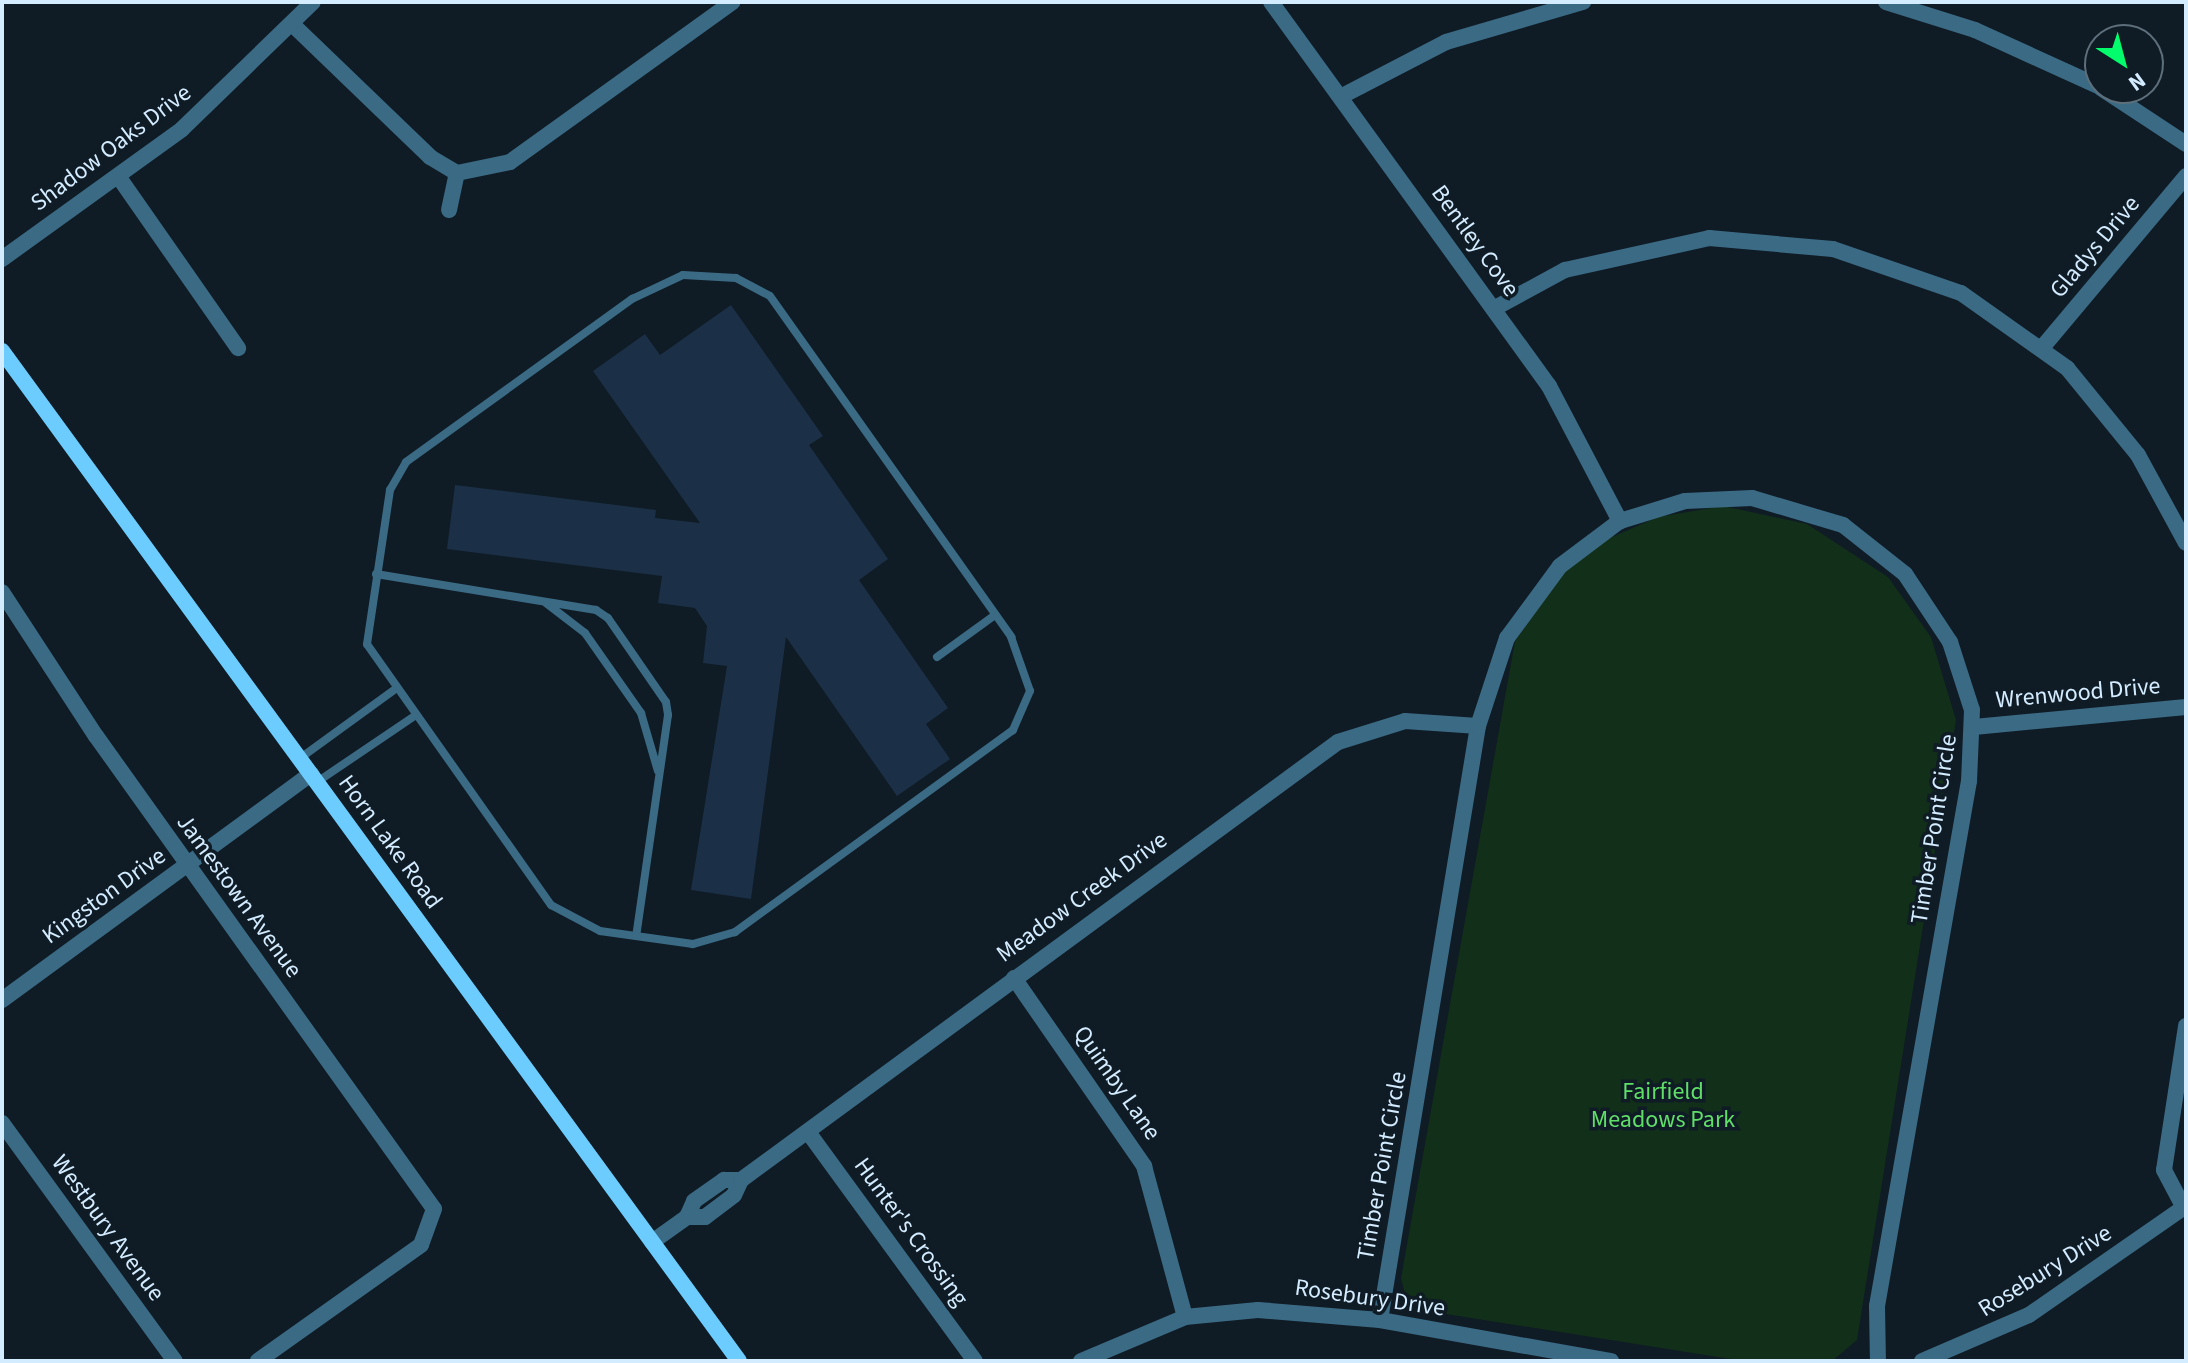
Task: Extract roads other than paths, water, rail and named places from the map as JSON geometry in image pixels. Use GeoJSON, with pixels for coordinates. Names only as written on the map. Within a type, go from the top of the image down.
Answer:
{"type":"FeatureCollection","features":[{"type":"Feature","properties":{"kind":"main road","name":"Horn Lake Road"},"geometry":{"type":"LineString","coordinates":[[2,351],[739,1361]]}},
{"type":"Feature","properties":{"kind":"street","name":"Shadow Oaks Drive"},"geometry":{"type":"LineString","coordinates":[[2,259],[188,123],[313,2]]}},
{"type":"Feature","properties":{"kind":"street"},"geometry":{"type":"LineString","coordinates":[[292,24],[430,157],[457,173],[510,162],[733,2]]}},
{"type":"Feature","properties":{"kind":"street","name":"Bentley Cove"},"geometry":{"type":"LineString","coordinates":[[1271,2],[1495,308],[1570,420],[1620,521]]}},
{"type":"Feature","properties":{"kind":"street"},"geometry":{"type":"LineString","coordinates":[[1342,96],[1446,42],[1543,6],[1583,2]]}},
{"type":"Feature","properties":{"kind":"street"},"geometry":{"type":"LineString","coordinates":[[1886,2],[1975,30],[2084,81]]}},
{"type":"Feature","properties":{"kind":"street"},"geometry":{"type":"LineString","coordinates":[[2125,104],[2186,144]]}},
{"type":"Feature","properties":{"kind":"street"},"geometry":{"type":"LineString","coordinates":[[449,210],[457,173]]}},
{"type":"Feature","properties":{"kind":"street"},"geometry":{"type":"LineString","coordinates":[[118,176],[238,348]]}},
{"type":"Feature","properties":{"kind":"street","name":"Gladys Drive"},"geometry":{"type":"LineString","coordinates":[[2041,349],[2186,176]]}},
{"type":"Feature","properties":{"kind":"street"},"geometry":{"type":"LineString","coordinates":[[1495,308],[1541,278],[1595,261],[1709,238],[1774,240],[1833,249],[1961,293],[2067,368],[2138,455],[2186,543]]}},
{"type":"Feature","properties":{"kind":"street","name":"Timber Point Circle"},"geometry":{"type":"LineString","coordinates":[[1380,1320],[1478,726],[1496,665],[1532,598],[1578,550],[1620,521],[1720,497],[1773,501],[1843,525],[1874,546],[1933,609],[1974,727],[1877,1306],[1878,1361]]}},
{"type":"Feature","properties":{"kind":"street","name":"Jamestown Avenue"},"geometry":{"type":"LineString","coordinates":[[2,592],[186,865],[429,1199],[432,1226],[421,1245],[258,1361]]}},
{"type":"Feature","properties":{"kind":"street","name":"Wrenwood Drive"},"geometry":{"type":"LineString","coordinates":[[1974,727],[2186,707]]}},
{"type":"Feature","properties":{"kind":"street","name":"Meadow Creek Drive"},"geometry":{"type":"LineString","coordinates":[[652,1242],[687,1217],[694,1201],[724,1180],[741,1180],[1338,742],[1405,721],[1478,726]]}},
{"type":"Feature","properties":{"kind":"street","name":"Kingston Drive"},"geometry":{"type":"LineString","coordinates":[[2,1000],[186,865],[314,778]]}},
{"type":"Feature","properties":{"kind":"street","name":"Quimby Lane"},"geometry":{"type":"LineString","coordinates":[[1014,978],[1144,1166],[1185,1317]]}},
{"type":"Feature","properties":{"kind":"street"},"geometry":{"type":"LineString","coordinates":[[2185,1207],[2164,1170],[2186,1026]]}},
{"type":"Feature","properties":{"kind":"street","name":"Westbury Avenue"},"geometry":{"type":"LineString","coordinates":[[2,1123],[175,1361]]}},
{"type":"Feature","properties":{"kind":"street","name":"Hunter's Crossing"},"geometry":{"type":"LineString","coordinates":[[808,1132],[975,1361]]}},
{"type":"Feature","properties":{"kind":"street","name":"Rosebury Drive"},"geometry":{"type":"LineString","coordinates":[[1922,1361],[2029,1315],[2185,1207]]}},
{"type":"Feature","properties":{"kind":"street","name":"Rosebury Drive"},"geometry":{"type":"LineString","coordinates":[[1081,1361],[1185,1317],[1284,1310],[1380,1320],[1611,1361]]}},
{"type":"Feature","properties":{"kind":"lane"},"geometry":{"type":"LineString","coordinates":[[717,275],[770,296],[995,615],[1029,676],[1013,730],[735,932],[693,944],[579,924],[551,905],[413,717],[367,644],[390,490],[406,462],[660,282],[717,275]]}},
{"type":"Feature","properties":{"kind":"lane"},"geometry":{"type":"LineString","coordinates":[[376,574],[544,601],[608,618],[666,702],[636,936]]}},
{"type":"Feature","properties":{"kind":"lane"},"geometry":{"type":"LineString","coordinates":[[544,601],[585,633],[641,713],[659,775]]}},
{"type":"Feature","properties":{"kind":"lane"},"geometry":{"type":"LineString","coordinates":[[937,657],[995,615]]}},
{"type":"Feature","properties":{"kind":"lane"},"geometry":{"type":"LineString","coordinates":[[299,759],[394,690]]}},
{"type":"Feature","properties":{"kind":"lane"},"geometry":{"type":"LineString","coordinates":[[314,778],[413,717]]}},
{"type":"Feature","properties":{"kind":"park label","name":"Fairfield Meadows Park"},"geometry":{"type":"Point","coordinates":[1663,1106]}}]}
